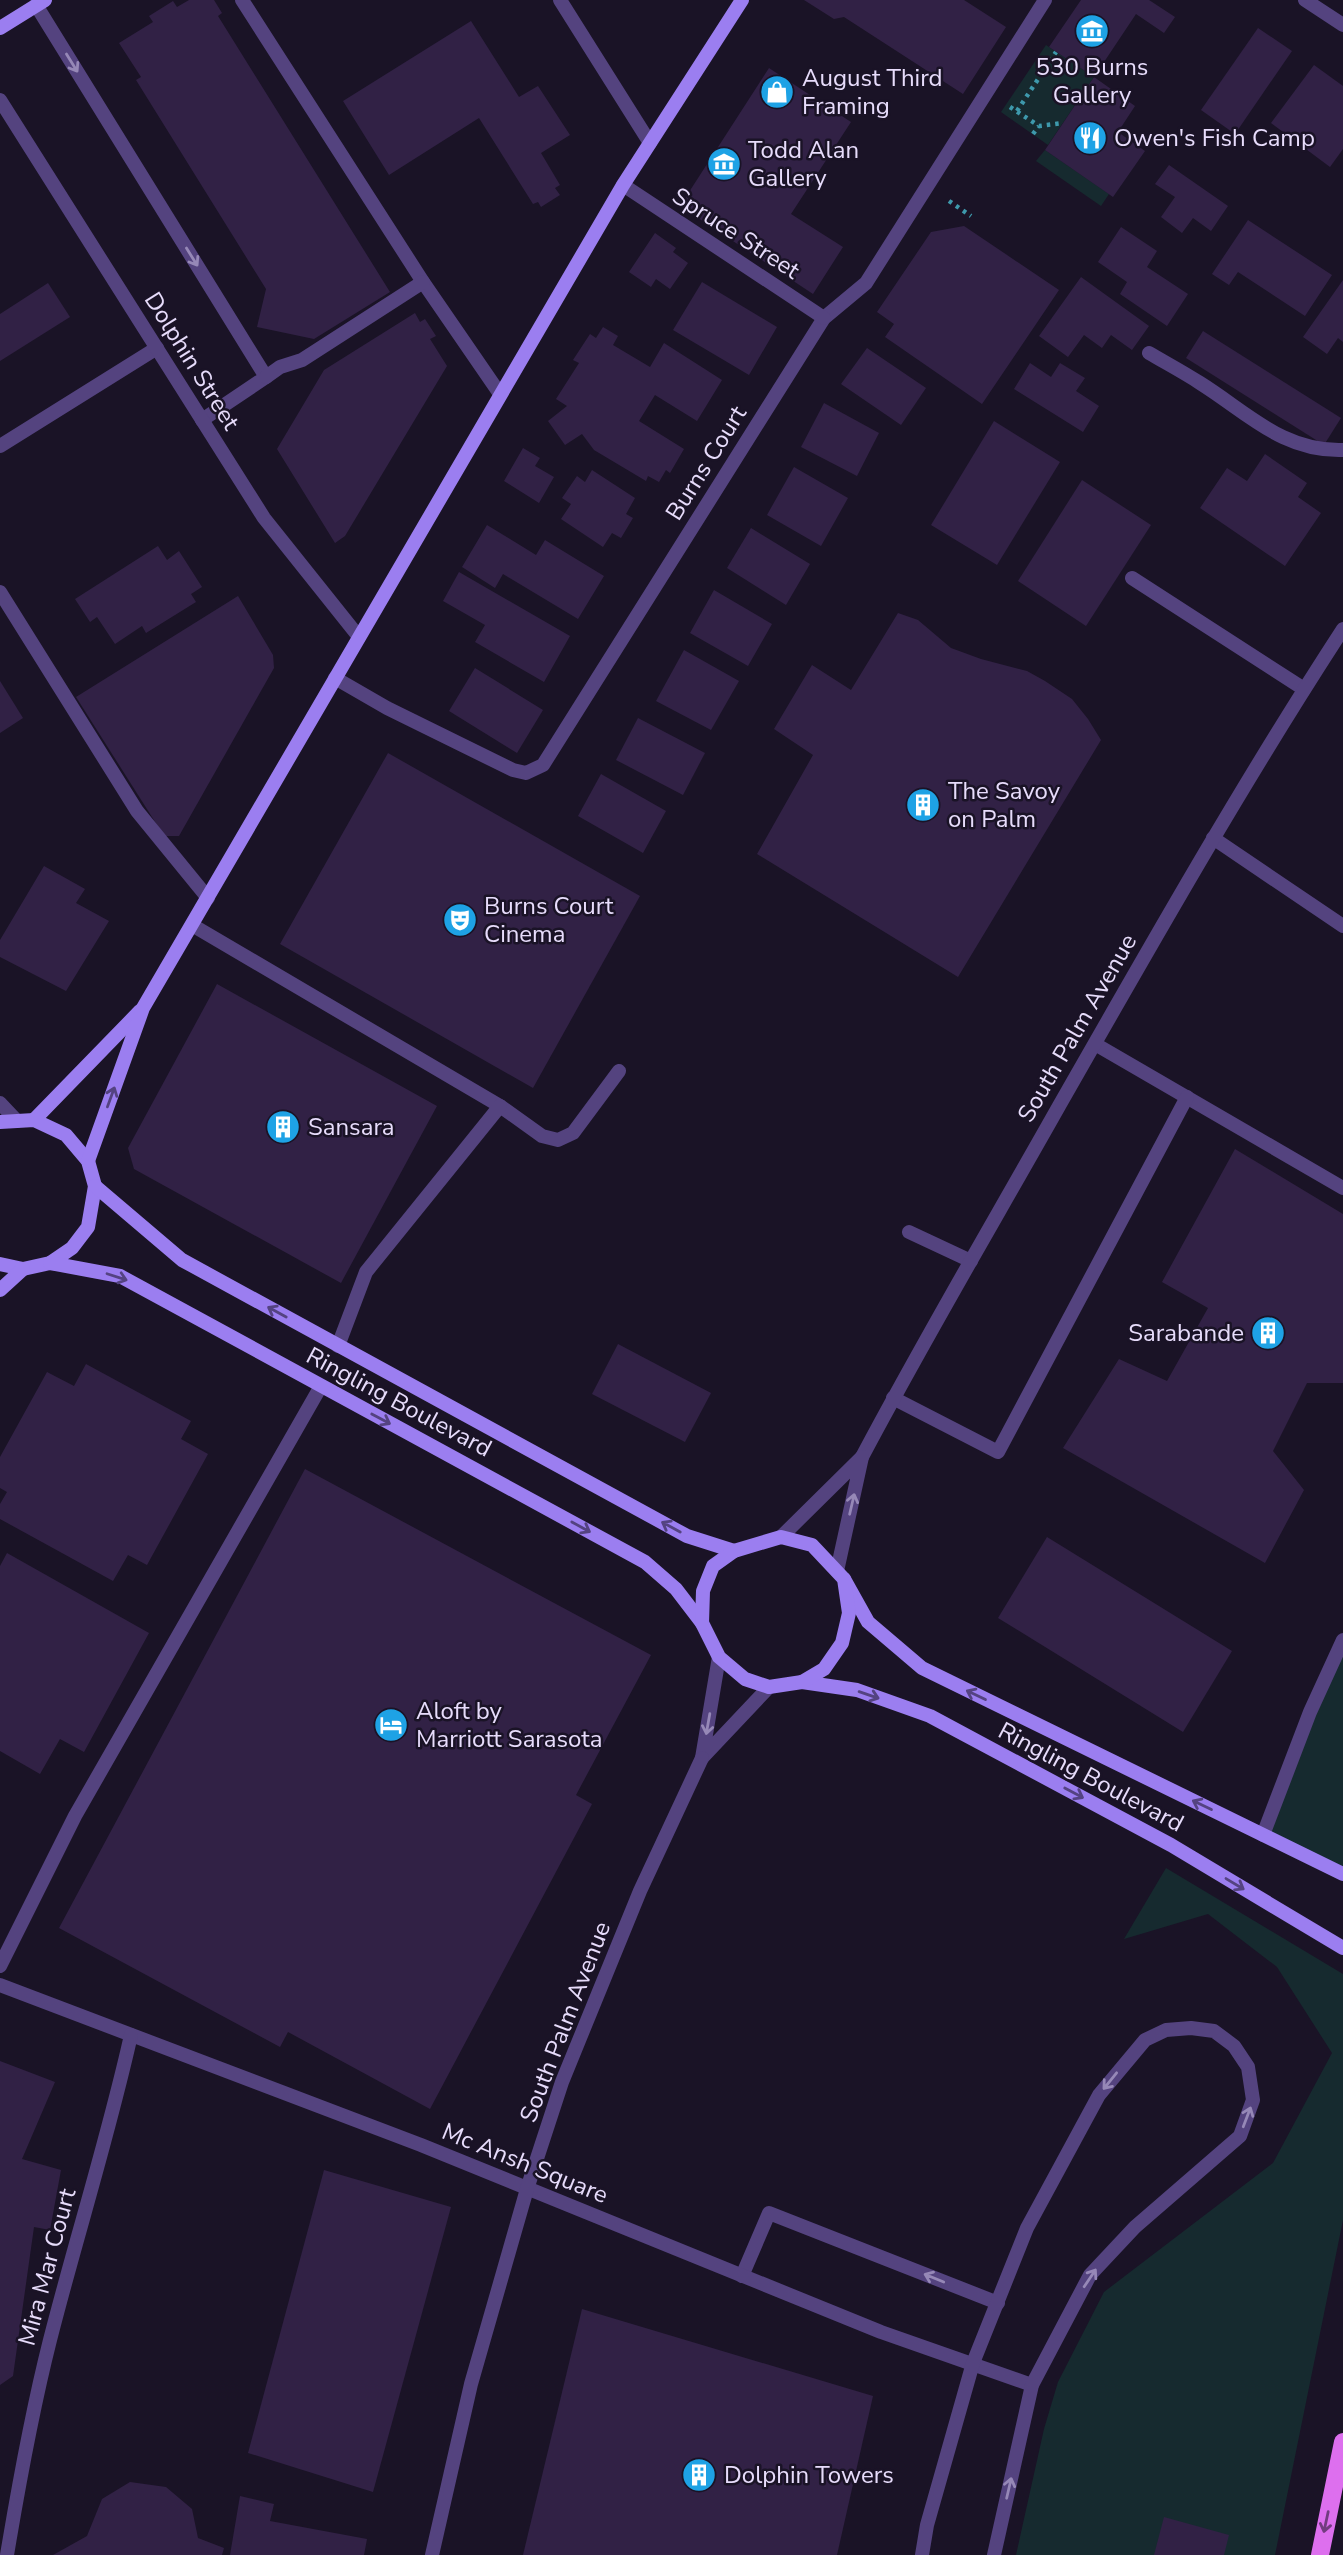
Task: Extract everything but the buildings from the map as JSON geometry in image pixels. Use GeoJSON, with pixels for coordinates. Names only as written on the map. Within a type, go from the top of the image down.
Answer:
{"type":"FeatureCollection","features":[{"type":"Feature","properties":{"kind":"main road"},"geometry":{"type":"LineString","coordinates":[[1320,2555],[1343,2442]]}},
{"type":"Feature","properties":{"kind":"street"},"geometry":{"type":"LineString","coordinates":[[242,0],[423,282],[500,394]]}},
{"type":"Feature","properties":{"kind":"street"},"geometry":{"type":"LineString","coordinates":[[560,0],[650,144]]}},
{"type":"Feature","properties":{"kind":"street"},"geometry":{"type":"LineString","coordinates":[[88,1161],[143,1008],[623,185],[742,0]]}},
{"type":"Feature","properties":{"kind":"street","name":"Burns Court"},"geometry":{"type":"LineString","coordinates":[[335,678],[387,708],[513,771],[526,773],[543,765],[824,318],[866,283],[1045,0]]}},
{"type":"Feature","properties":{"kind":"street"},"geometry":{"type":"LineString","coordinates":[[1305,0],[1343,24]]}},
{"type":"Feature","properties":{"kind":"street"},"geometry":{"type":"LineString","coordinates":[[0,28],[40,3],[265,377]]}},
{"type":"Feature","properties":{"kind":"street","name":"Dolphin Street"},"geometry":{"type":"LineString","coordinates":[[0,100],[264,518],[359,637]]}},
{"type":"Feature","properties":{"kind":"street","name":"Spruce Street"},"geometry":{"type":"LineString","coordinates":[[623,185],[824,318]]}},
{"type":"Feature","properties":{"kind":"street"},"geometry":{"type":"LineString","coordinates":[[202,420],[280,367],[302,360],[423,282]]}},
{"type":"Feature","properties":{"kind":"street"},"geometry":{"type":"LineString","coordinates":[[0,446],[157,348]]}},
{"type":"Feature","properties":{"kind":"street"},"geometry":{"type":"LineString","coordinates":[[1149,353],[1283,439],[1320,451],[1343,450]]}},
{"type":"Feature","properties":{"kind":"street"},"geometry":{"type":"LineString","coordinates":[[1132,578],[1304,690]]}},
{"type":"Feature","properties":{"kind":"street"},"geometry":{"type":"LineString","coordinates":[[0,592],[137,811],[208,898]]}},
{"type":"Feature","properties":{"kind":"street","name":"South Palm Avenue"},"geometry":{"type":"LineString","coordinates":[[840,1575],[862,1457],[893,1398],[1213,838],[1343,629]]}},
{"type":"Feature","properties":{"kind":"street"},"geometry":{"type":"LineString","coordinates":[[1213,838],[1343,926]]}},
{"type":"Feature","properties":{"kind":"street"},"geometry":{"type":"LineString","coordinates":[[192,925],[500,1107],[542,1136],[558,1140],[573,1133],[619,1071]]}},
{"type":"Feature","properties":{"kind":"street"},"geometry":{"type":"LineString","coordinates":[[34,1120],[143,1008]]}},
{"type":"Feature","properties":{"kind":"street"},"geometry":{"type":"LineString","coordinates":[[1094,1044],[1343,1188]]}},
{"type":"Feature","properties":{"kind":"street"},"geometry":{"type":"LineString","coordinates":[[893,1398],[998,1452],[1187,1097]]}},
{"type":"Feature","properties":{"kind":"street"},"geometry":{"type":"LineString","coordinates":[[0,1103],[17,1121]]}},
{"type":"Feature","properties":{"kind":"street"},"geometry":{"type":"LineString","coordinates":[[338,1346],[366,1272],[500,1107]]}},
{"type":"Feature","properties":{"kind":"street"},"geometry":{"type":"LineString","coordinates":[[0,1122],[34,1120],[66,1135],[88,1161],[95,1186],[88,1227],[72,1248],[50,1263],[23,1269],[0,1264]]}},
{"type":"Feature","properties":{"kind":"street","name":"Ringling Boulevard"},"geometry":{"type":"LineString","coordinates":[[95,1186],[181,1260],[687,1536],[734,1551]]}},
{"type":"Feature","properties":{"kind":"street"},"geometry":{"type":"LineString","coordinates":[[909,1233],[971,1261]]}},
{"type":"Feature","properties":{"kind":"street","name":"Ringling Boulevard"},"geometry":{"type":"LineString","coordinates":[[50,1263],[120,1276],[645,1562],[676,1589],[702,1623],[719,1657],[745,1679],[769,1687],[802,1682],[857,1690],[930,1716],[1171,1845],[1343,1948]]}},
{"type":"Feature","properties":{"kind":"street"},"geometry":{"type":"LineString","coordinates":[[0,1290],[23,1269]]}},
{"type":"Feature","properties":{"kind":"street"},"geometry":{"type":"LineString","coordinates":[[0,1966],[75,1816],[321,1386]]}},
{"type":"Feature","properties":{"kind":"street","name":"South Palm Avenue"},"geometry":{"type":"LineString","coordinates":[[781,1537],[862,1457]]}},
{"type":"Feature","properties":{"kind":"street"},"geometry":{"type":"LineString","coordinates":[[702,1623],[703,1591],[713,1566],[734,1551],[781,1537]]}},
{"type":"Feature","properties":{"kind":"street","name":"Ringling Boulevard"},"geometry":{"type":"LineString","coordinates":[[781,1537],[812,1545],[840,1575],[868,1622],[922,1668],[1343,1874]]}},
{"type":"Feature","properties":{"kind":"street","name":"Ringling Boulevard"},"geometry":{"type":"LineString","coordinates":[[802,1682],[824,1669],[842,1643],[849,1613],[840,1575]]}},
{"type":"Feature","properties":{"kind":"street"},"geometry":{"type":"LineString","coordinates":[[1264,1835],[1310,1712],[1343,1640]]}},
{"type":"Feature","properties":{"kind":"street","name":"South Palm Avenue"},"geometry":{"type":"LineString","coordinates":[[432,2555],[471,2384],[527,2189],[562,2082],[639,1891],[702,1758],[719,1657]]}},
{"type":"Feature","properties":{"kind":"street","name":"South Palm Avenue"},"geometry":{"type":"LineString","coordinates":[[702,1758],[769,1687]]}},
{"type":"Feature","properties":{"kind":"street","name":"Mc Ansh Square"},"geometry":{"type":"LineString","coordinates":[[0,1985],[421,2145],[881,2332],[1032,2385]]}},
{"type":"Feature","properties":{"kind":"street"},"geometry":{"type":"LineString","coordinates":[[922,2555],[973,2363],[1027,2228],[1099,2095],[1145,2040],[1166,2030],[1191,2028],[1214,2031],[1234,2046],[1248,2067],[1254,2100],[1240,2136],[1135,2227],[1090,2275],[1032,2385],[994,2555]]}},
{"type":"Feature","properties":{"kind":"street","name":"Mira Mar Court"},"geometry":{"type":"LineString","coordinates":[[7,2555],[22,2464],[47,2352],[119,2090],[131,2035]]}},
{"type":"Feature","properties":{"kind":"street"},"geometry":{"type":"LineString","coordinates":[[742,2276],[769,2213],[998,2303]]}},
{"type":"Feature","properties":{"kind":"path"},"geometry":{"type":"LineString","coordinates":[[1017,111],[1056,52]]}},
{"type":"Feature","properties":{"kind":"path"},"geometry":{"type":"LineString","coordinates":[[987,92],[1038,126],[1063,123]]}},
{"type":"Feature","properties":{"kind":"path"},"geometry":{"type":"LineString","coordinates":[[1032,134],[1038,126]]}},
{"type":"Feature","properties":{"kind":"green space"},"geometry":{"type":"Polygon","coordinates":[[[1046,45],[1094,77],[1048,145],[1001,112],[1046,45]]]}},
{"type":"Feature","properties":{"kind":"green space"},"geometry":{"type":"Polygon","coordinates":[[[1045,150],[1109,194],[1101,206],[1036,161],[1045,150]]]}},
{"type":"Feature","properties":{"kind":"green space"},"geometry":{"type":"Polygon","coordinates":[[[1343,1640],[1343,1874],[1263,1835],[1343,1640]]]}},
{"type":"Feature","properties":{"kind":"green space"},"geometry":{"type":"Polygon","coordinates":[[[1166,1868],[1343,1974],[1343,2220],[1275,2555],[1016,2555],[1044,2429],[1058,2382],[1104,2292],[1273,2163],[1332,2053],[1277,1967],[1208,1914],[1124,1939],[1166,1868]]]}},
{"type":"Feature","properties":{"kind":"place","name":"530 Burns Gallery"},"geometry":{"type":"Point","coordinates":[1092,31]}},
{"type":"Feature","properties":{"kind":"place","name":"August Third Framing"},"geometry":{"type":"Point","coordinates":[777,92]}},
{"type":"Feature","properties":{"kind":"place","name":"Owen's Fish Camp"},"geometry":{"type":"Point","coordinates":[1090,138]}},
{"type":"Feature","properties":{"kind":"place","name":"Todd Alan Gallery"},"geometry":{"type":"Point","coordinates":[724,164]}},
{"type":"Feature","properties":{"kind":"place","name":"The Savoy on Palm"},"geometry":{"type":"Point","coordinates":[923,805]}},
{"type":"Feature","properties":{"kind":"place","name":"Burns Court Cinema"},"geometry":{"type":"Point","coordinates":[460,920]}},
{"type":"Feature","properties":{"kind":"place","name":"Sansara"},"geometry":{"type":"Point","coordinates":[283,1127]}},
{"type":"Feature","properties":{"kind":"place","name":"Sarabande"},"geometry":{"type":"Point","coordinates":[1268,1333]}},
{"type":"Feature","properties":{"kind":"place","name":"Aloft by Marriott Sarasota"},"geometry":{"type":"Point","coordinates":[391,1725]}},
{"type":"Feature","properties":{"kind":"place","name":"Dolphin Towers"},"geometry":{"type":"Point","coordinates":[699,2475]}}]}
